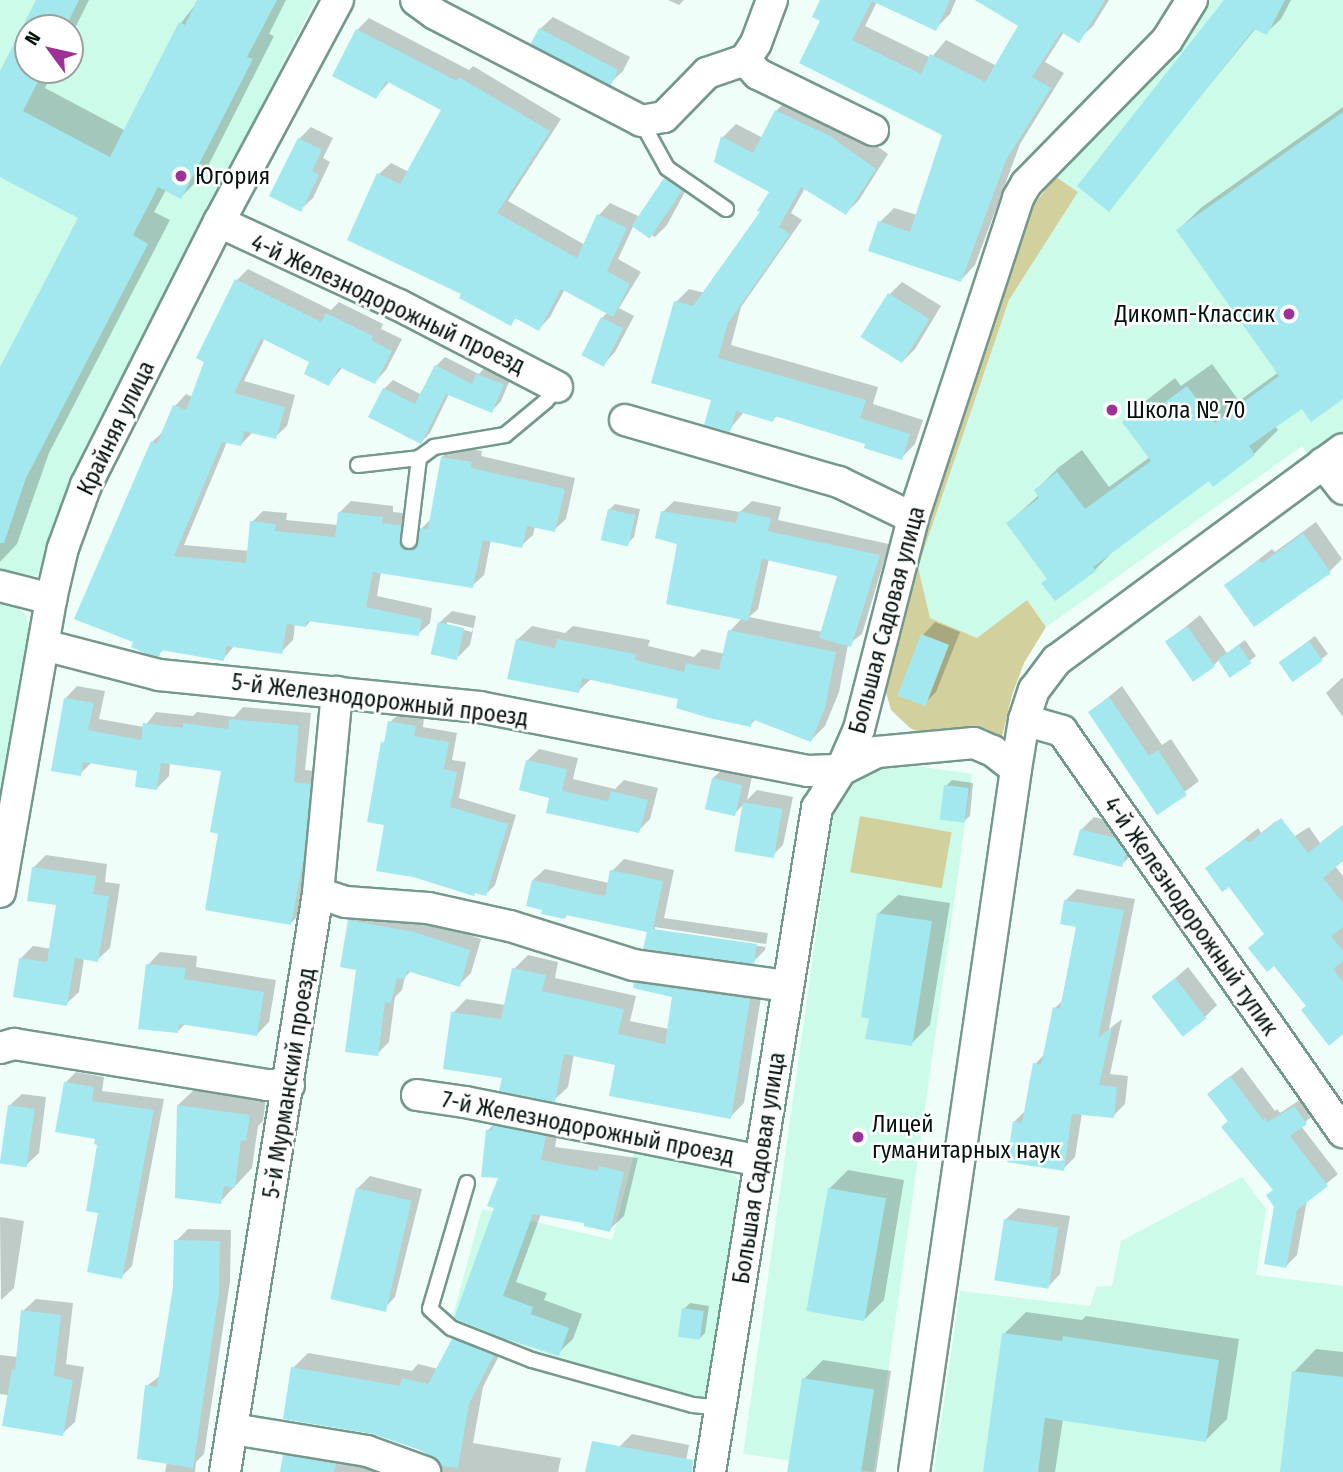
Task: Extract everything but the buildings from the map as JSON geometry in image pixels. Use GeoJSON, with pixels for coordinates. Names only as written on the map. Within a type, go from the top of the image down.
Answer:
{"type":"FeatureCollection","features":[{"type":"Feature","properties":{"kind":"street","name":"Крайняя улица"},"geometry":{"type":"LineString","coordinates":[[0,892],[62,548],[86,485],[219,222],[338,0]]}},
{"type":"Feature","properties":{"kind":"street"},"geometry":{"type":"LineString","coordinates":[[416,0],[435,14],[641,121],[664,117],[707,73],[745,60],[756,43],[772,0]]}},
{"type":"Feature","properties":{"kind":"street","name":"Большая Садовая улица"},"geometry":{"type":"LineString","coordinates":[[710,1472],[817,808],[841,770],[859,729],[913,518],[1018,198],[1026,184],[1167,40],[1192,0]]}},
{"type":"Feature","properties":{"kind":"street"},"geometry":{"type":"LineString","coordinates":[[745,60],[758,74],[873,130]]}},
{"type":"Feature","properties":{"kind":"street","name":"4-й Железнодорожный проезд"},"geometry":{"type":"LineString","coordinates":[[219,222],[399,305],[556,387]]}},
{"type":"Feature","properties":{"kind":"street"},"geometry":{"type":"LineString","coordinates":[[625,420],[839,482],[913,518]]}},
{"type":"Feature","properties":{"kind":"street"},"geometry":{"type":"LineString","coordinates":[[914,1472],[1016,769],[1024,720],[1034,690],[1057,660],[1333,456],[1343,489]]}},
{"type":"Feature","properties":{"kind":"street"},"geometry":{"type":"LineString","coordinates":[[0,586],[51,599]]}},
{"type":"Feature","properties":{"kind":"street","name":"5-й Железнодорожный проезд"},"geometry":{"type":"LineString","coordinates":[[44,645],[159,675],[479,707],[808,771],[841,770]]}},
{"type":"Feature","properties":{"kind":"street","name":"5-й Мурманский проезд"},"geometry":{"type":"LineString","coordinates":[[225,1472],[318,893],[337,692]]}},
{"type":"Feature","properties":{"kind":"street","name":"4-й Железнодорожный тупик"},"geometry":{"type":"LineString","coordinates":[[1024,720],[1062,731],[1343,1133]]}},
{"type":"Feature","properties":{"kind":"street"},"geometry":{"type":"LineString","coordinates":[[841,770],[877,752],[974,743],[993,751],[1016,769]]}},
{"type":"Feature","properties":{"kind":"street"},"geometry":{"type":"LineString","coordinates":[[318,893],[346,902],[428,908],[510,926],[634,965],[788,986]]}},
{"type":"Feature","properties":{"kind":"street"},"geometry":{"type":"LineString","coordinates":[[0,1048],[14,1044],[266,1086],[289,1085]]}},
{"type":"Feature","properties":{"kind":"street","name":"7-й Железнодорожный проезд"},"geometry":{"type":"LineString","coordinates":[[417,1096],[465,1101],[759,1161]]}},
{"type":"Feature","properties":{"kind":"street"},"geometry":{"type":"LineString","coordinates":[[233,1429],[367,1451],[425,1472]]}},
{"type":"Feature","properties":{"kind":"lane"},"geometry":{"type":"LineString","coordinates":[[641,121],[667,168],[726,209]]}},
{"type":"Feature","properties":{"kind":"lane"},"geometry":{"type":"LineString","coordinates":[[358,465],[419,458],[434,447],[505,435],[546,401],[556,387]]}},
{"type":"Feature","properties":{"kind":"lane"},"geometry":{"type":"LineString","coordinates":[[409,541],[419,458]]}},
{"type":"Feature","properties":{"kind":"lane"},"geometry":{"type":"LineString","coordinates":[[467,1182],[430,1308],[450,1328],[532,1360],[693,1405],[720,1408]]}},
{"type":"Feature","properties":{"kind":"shaded area"},"geometry":{"type":"Polygon","coordinates":[[[0,0],[315,0],[73,479],[43,570],[32,577],[13,580],[0,576],[0,0]]]}},
{"type":"Feature","properties":{"kind":"shaded area"},"geometry":{"type":"Polygon","coordinates":[[[1203,0],[1343,0],[1343,432],[1309,456],[1302,446],[1046,627],[1027,600],[977,638],[930,618],[918,567],[1009,300],[1078,192],[1056,177],[1172,49],[1203,0]]]}},
{"type":"Feature","properties":{"kind":"shaded area"},"geometry":{"type":"Polygon","coordinates":[[[1056,177],[1078,192],[1009,300],[918,567],[930,618],[977,638],[1027,600],[1046,627],[1024,663],[1012,695],[1002,737],[984,728],[965,727],[932,738],[910,728],[891,710],[885,689],[913,555],[995,297],[1035,203],[1056,177]]]}},
{"type":"Feature","properties":{"kind":"shaded area"},"geometry":{"type":"Polygon","coordinates":[[[0,596],[7,598],[27,616],[29,632],[0,802],[0,596]]]}},
{"type":"Feature","properties":{"kind":"shaded area","name":"Лицей гуманитарных наук"},"geometry":{"type":"Polygon","coordinates":[[[841,756],[972,774],[874,1472],[743,1454],[841,756]]]}},
{"type":"Feature","properties":{"kind":"shaded area"},"geometry":{"type":"Polygon","coordinates":[[[860,816],[952,832],[942,888],[850,872],[860,816]]]}},
{"type":"Feature","properties":{"kind":"shaded area"},"geometry":{"type":"Polygon","coordinates":[[[636,1147],[728,1170],[739,1180],[706,1398],[621,1380],[451,1323],[482,1209],[612,1240],[636,1147]]]}},
{"type":"Feature","properties":{"kind":"shaded area"},"geometry":{"type":"Polygon","coordinates":[[[1242,1177],[1266,1209],[1256,1275],[1343,1286],[1343,1472],[934,1472],[960,1291],[1090,1306],[1096,1287],[1112,1286],[1121,1241],[1242,1177]]]}},
{"type":"Feature","properties":{"kind":"place","name":"Югория"},"geometry":{"type":"Point","coordinates":[181,176]}},
{"type":"Feature","properties":{"kind":"place","name":"Дикомп-Классик"},"geometry":{"type":"Point","coordinates":[1289,314]}},
{"type":"Feature","properties":{"kind":"place","name":"Школа № 70"},"geometry":{"type":"Point","coordinates":[1112,410]}},
{"type":"Feature","properties":{"kind":"place","name":"Лицей гуманитарных наук"},"geometry":{"type":"Point","coordinates":[858,1137]}}]}
